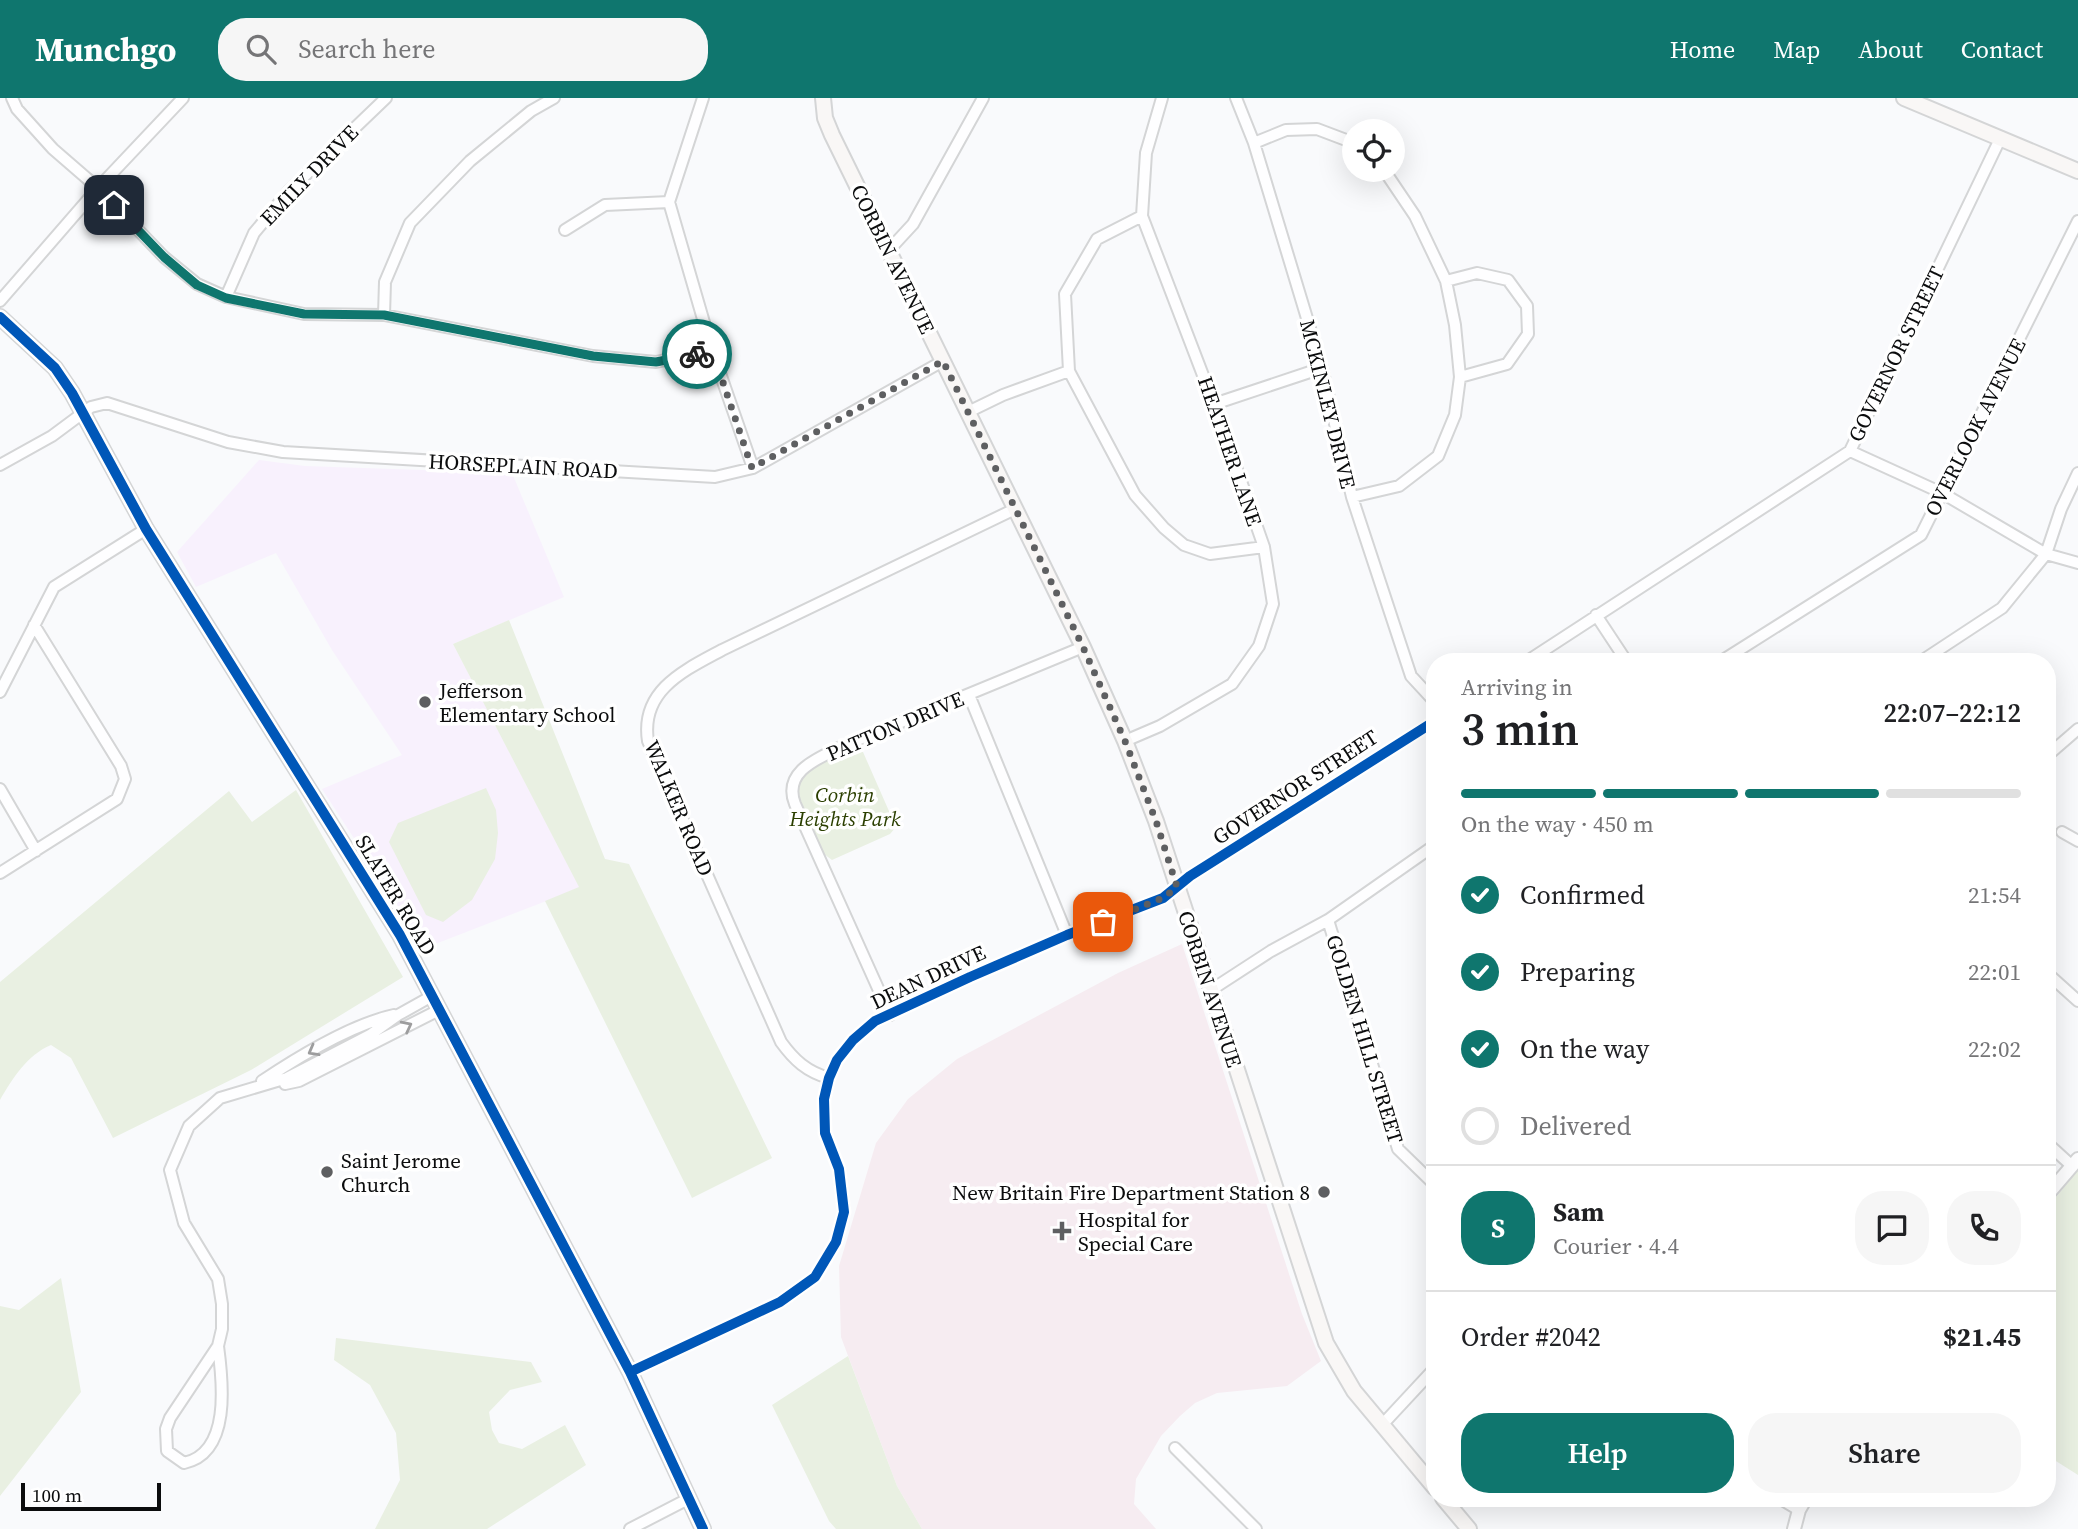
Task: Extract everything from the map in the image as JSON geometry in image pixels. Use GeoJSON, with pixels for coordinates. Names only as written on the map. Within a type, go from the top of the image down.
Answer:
{"type":"FeatureCollection","features":[{"type":"Feature","properties":{"kind":"main road","name":"CORBIN AVENUE"},"geometry":{"type":"LineString","coordinates":[[823,98],[825,118],[832,135],[1083,647],[1125,741],[1156,821],[1319,1325],[1345,1378],[1426,1477]]}},
{"type":"Feature","properties":{"kind":"main road"},"geometry":{"type":"LineString","coordinates":[[1904,98],[2078,171]]}},
{"type":"Feature","properties":{"kind":"main road","name":"SLATER ROAD"},"geometry":{"type":"LineString","coordinates":[[0,317],[55,368],[83,413],[146,529],[400,934],[630,1373],[703,1529]]}},
{"type":"Feature","properties":{"kind":"main road"},"geometry":{"type":"LineString","coordinates":[[1451,1507],[1469,1529]]}},
{"type":"Feature","properties":{"kind":"street"},"geometry":{"type":"LineString","coordinates":[[12,98],[17,109],[52,149],[98,187],[164,257],[197,285],[226,298],[304,314],[384,315],[593,356],[656,362],[712,350]]}},
{"type":"Feature","properties":{"kind":"street"},"geometry":{"type":"LineString","coordinates":[[0,301],[98,187],[183,98]]}},
{"type":"Feature","properties":{"kind":"street","name":"EMILY DRIVE"},"geometry":{"type":"LineString","coordinates":[[226,298],[254,233],[289,191],[386,98]]}},
{"type":"Feature","properties":{"kind":"street"},"geometry":{"type":"LineString","coordinates":[[384,315],[385,282],[410,223],[470,161],[531,111],[554,98]]}},
{"type":"Feature","properties":{"kind":"street"},"geometry":{"type":"LineString","coordinates":[[703,98],[669,202],[712,350],[752,468]]}},
{"type":"Feature","properties":{"kind":"street"},"geometry":{"type":"LineString","coordinates":[[889,250],[913,224],[983,98]]}},
{"type":"Feature","properties":{"kind":"street","name":"HEATHER LANE"},"geometry":{"type":"LineString","coordinates":[[1125,741],[1160,726],[1231,684],[1259,646],[1273,604],[1264,547],[1214,404],[1142,216],[1146,153],[1162,98]]}},
{"type":"Feature","properties":{"kind":"street","name":"MCKINLEY DRIVE"},"geometry":{"type":"LineString","coordinates":[[1236,98],[1254,144],[1322,368],[1352,497],[1411,676],[1426,692]]}},
{"type":"Feature","properties":{"kind":"street"},"geometry":{"type":"LineString","coordinates":[[1254,144],[1286,130],[1317,129],[1342,138]]}},
{"type":"Feature","properties":{"kind":"street","name":"GOVERNOR STREET"},"geometry":{"type":"LineString","coordinates":[[1539,653],[1850,450],[2001,137]]}},
{"type":"Feature","properties":{"kind":"street"},"geometry":{"type":"LineString","coordinates":[[1352,497],[1399,486],[1438,456],[1455,415],[1460,377],[1455,325],[1446,281],[1415,216],[1392,182]]}},
{"type":"Feature","properties":{"kind":"street"},"geometry":{"type":"LineString","coordinates":[[565,230],[605,205],[669,202]]}},
{"type":"Feature","properties":{"kind":"street"},"geometry":{"type":"LineString","coordinates":[[1142,216],[1097,239],[1065,294],[1069,370],[1135,495],[1164,528],[1184,545],[1210,554],[1264,547]]}},
{"type":"Feature","properties":{"kind":"street","name":"OVERLOOK AVENUE"},"geometry":{"type":"LineString","coordinates":[[1734,653],[1921,535],[2078,221]]}},
{"type":"Feature","properties":{"kind":"street"},"geometry":{"type":"LineString","coordinates":[[1446,281],[1477,273],[1508,280],[1527,306],[1528,334],[1507,365],[1460,377]]}},
{"type":"Feature","properties":{"kind":"street","name":"HORSEPLAIN ROAD"},"geometry":{"type":"LineString","coordinates":[[83,413],[96,404],[114,404],[228,442],[283,452],[715,477],[752,468],[943,361]]}},
{"type":"Feature","properties":{"kind":"street"},"geometry":{"type":"LineString","coordinates":[[1214,404],[1322,368]]}},
{"type":"Feature","properties":{"kind":"street"},"geometry":{"type":"LineString","coordinates":[[968,412],[1003,395],[1069,370]]}},
{"type":"Feature","properties":{"kind":"street"},"geometry":{"type":"LineString","coordinates":[[0,465],[52,436],[83,413]]}},
{"type":"Feature","properties":{"kind":"street"},"geometry":{"type":"LineString","coordinates":[[1850,450],[1942,493],[2046,554],[2078,563]]}},
{"type":"Feature","properties":{"kind":"street"},"geometry":{"type":"LineString","coordinates":[[1934,653],[2002,608],[2046,554],[2061,509],[2078,473]]}},
{"type":"Feature","properties":{"kind":"street","name":"WALKER ROAD"},"geometry":{"type":"LineString","coordinates":[[829,1078],[816,1074],[797,1062],[781,1042],[648,741],[652,709],[660,693],[678,674],[722,650],[1015,509]]}},
{"type":"Feature","properties":{"kind":"street"},"geometry":{"type":"LineString","coordinates":[[0,692],[54,587],[146,529]]}},
{"type":"Feature","properties":{"kind":"street"},"geometry":{"type":"LineString","coordinates":[[1596,615],[1621,653]]}},
{"type":"Feature","properties":{"kind":"street"},"geometry":{"type":"LineString","coordinates":[[0,873],[117,799],[125,779],[114,755],[34,625]]}},
{"type":"Feature","properties":{"kind":"street","name":"PATTON DRIVE"},"geometry":{"type":"LineString","coordinates":[[890,1014],[795,804],[791,794],[792,786],[800,772],[822,756],[1083,647]]}},
{"type":"Feature","properties":{"kind":"street"},"geometry":{"type":"LineString","coordinates":[[969,695],[1067,935]]}},
{"type":"Feature","properties":{"kind":"street","name":"GOVERNOR STREET"},"geometry":{"type":"LineString","coordinates":[[1177,887],[1190,876],[1426,727]]}},
{"type":"Feature","properties":{"kind":"street"},"geometry":{"type":"LineString","coordinates":[[2056,748],[2078,729]]}},
{"type":"Feature","properties":{"kind":"street"},"geometry":{"type":"LineString","coordinates":[[0,789],[36,851]]}},
{"type":"Feature","properties":{"kind":"street"},"geometry":{"type":"LineString","coordinates":[[2062,832],[2078,841]]}},
{"type":"Feature","properties":{"kind":"street"},"geometry":{"type":"LineString","coordinates":[[1211,990],[1271,951],[1328,920],[1426,853]]}},
{"type":"Feature","properties":{"kind":"street","name":"DEAN DRIVE"},"geometry":{"type":"LineString","coordinates":[[630,1373],[780,1302],[814,1277],[836,1242],[844,1212],[839,1169],[823,1123],[824,1098],[837,1060],[853,1040],[875,1021],[1067,935],[1163,898],[1177,887]]}},
{"type":"Feature","properties":{"kind":"street","name":"GOLDEN HILL STREET"},"geometry":{"type":"LineString","coordinates":[[1328,920],[1398,1149],[1426,1176]]}},
{"type":"Feature","properties":{"kind":"street"},"geometry":{"type":"LineString","coordinates":[[2056,981],[2078,1001]]}},
{"type":"Feature","properties":{"kind":"street"},"geometry":{"type":"LineString","coordinates":[[218,1346],[170,1418],[166,1429],[167,1451],[184,1464],[195,1461],[220,1426],[223,1388],[218,1346],[222,1304],[218,1279],[184,1223],[170,1170],[189,1126],[220,1098],[287,1078],[370,1035],[398,1015],[435,1003]]}},
{"type":"Feature","properties":{"kind":"street"},"geometry":{"type":"LineString","coordinates":[[254,1086],[276,1086],[299,1081],[435,1003]]}},
{"type":"Feature","properties":{"kind":"street"},"geometry":{"type":"LineString","coordinates":[[2056,1149],[2075,1162],[2056,1185]]}},
{"type":"Feature","properties":{"kind":"street"},"geometry":{"type":"LineString","coordinates":[[1382,1426],[1426,1378]]}},
{"type":"Feature","properties":{"kind":"street"},"geometry":{"type":"LineString","coordinates":[[1175,1448],[1256,1529]]}},
{"type":"Feature","properties":{"kind":"street"},"geometry":{"type":"LineString","coordinates":[[630,1529],[688,1499]]}},
{"type":"Feature","properties":{"kind":"street"},"geometry":{"type":"LineString","coordinates":[[1794,1507],[1799,1510]]}},
{"type":"Feature","properties":{"kind":"street"},"geometry":{"type":"LineString","coordinates":[[1794,1529],[1801,1507]]}},
{"type":"Feature","properties":{"kind":"shaded area","name":"Jefferson Elementary School"},"geometry":{"type":"Polygon","coordinates":[[[259,460],[305,466],[512,473],[564,597],[453,644],[580,888],[425,948],[322,789],[402,755],[332,650],[276,553],[196,587],[177,552],[259,460]]]}},
{"type":"Feature","properties":{"kind":"shaded area","name":"Hospital for Special Care"},"geometry":{"type":"Polygon","coordinates":[[[1182,944],[1302,1314],[1321,1361],[1287,1386],[1217,1393],[1195,1403],[1180,1416],[1161,1436],[1136,1479],[1134,1504],[1156,1529],[922,1529],[897,1486],[841,1337],[839,1266],[876,1143],[908,1099],[957,1059],[1118,973],[1182,944]]]}},
{"type":"Feature","properties":{"kind":"green space"},"geometry":{"type":"Polygon","coordinates":[[[509,620],[605,859],[629,864],[772,1158],[692,1198],[545,901],[579,887],[453,644],[509,620]]]}},
{"type":"Feature","properties":{"kind":"green space","name":"Corbin Heights Park"},"geometry":{"type":"Polygon","coordinates":[[[855,749],[863,752],[896,827],[890,834],[832,860],[824,854],[800,802],[798,782],[810,768],[855,749]]]}},
{"type":"Feature","properties":{"kind":"green space"},"geometry":{"type":"Polygon","coordinates":[[[486,788],[496,810],[498,833],[495,859],[472,900],[443,922],[426,915],[389,842],[398,823],[486,788]]]}},
{"type":"Feature","properties":{"kind":"green space"},"geometry":{"type":"Polygon","coordinates":[[[296,790],[403,977],[251,1070],[113,1138],[71,1058],[51,1045],[28,1061],[0,1100],[0,982],[229,791],[252,822],[296,790]]]}},
{"type":"Feature","properties":{"kind":"green space"},"geometry":{"type":"Polygon","coordinates":[[[2078,1170],[2078,1475],[2056,1461],[2056,1197],[2078,1170]]]}},
{"type":"Feature","properties":{"kind":"green space"},"geometry":{"type":"Polygon","coordinates":[[[61,1278],[81,1392],[0,1496],[0,1306],[19,1310],[61,1278]]]}},
{"type":"Feature","properties":{"kind":"green space"},"geometry":{"type":"Polygon","coordinates":[[[336,1338],[531,1362],[542,1382],[510,1390],[489,1412],[492,1430],[499,1443],[522,1449],[565,1425],[586,1465],[487,1529],[375,1529],[400,1480],[396,1433],[370,1385],[334,1360],[336,1338]]]}},
{"type":"Feature","properties":{"kind":"green space"},"geometry":{"type":"Polygon","coordinates":[[[848,1356],[897,1486],[922,1529],[836,1529],[829,1521],[772,1405],[848,1356]]]}},
{"type":"Feature","properties":{"kind":"cycle path"},"geometry":{"type":"LineString","coordinates":[[0,317],[55,368],[72,393],[146,529],[400,935],[630,1372],[703,1529]]}},
{"type":"Feature","properties":{"kind":"cycle path"},"geometry":{"type":"LineString","coordinates":[[630,1372],[780,1302],[815,1277],[836,1242],[844,1212],[839,1169],[825,1133],[824,1099],[837,1060],[853,1040],[875,1021],[1067,935],[1163,898],[1190,876],[1426,727]]}},
{"type":"Feature","properties":{"kind":"way so far"},"geometry":{"type":"LineString","coordinates":[[697,354],[712,350],[752,468],[943,361],[1083,647],[1125,741],[1156,821],[1177,887],[1163,898],[1103,922]]}},
{"type":"Feature","properties":{"kind":"place","name":"Jefferson Elementary School"},"geometry":{"type":"Point","coordinates":[425,702]}},
{"type":"Feature","properties":{"kind":"place","name":"Saint Jerome Church"},"geometry":{"type":"Point","coordinates":[327,1172]}},
{"type":"Feature","properties":{"kind":"place","name":"New Britain Fire Department Station 8"},"geometry":{"type":"Point","coordinates":[1324,1192]}},
{"type":"Feature","properties":{"kind":"place","name":"Hospital for Special Care"},"geometry":{"type":"Point","coordinates":[1062,1231]}},
{"type":"Feature","properties":{"kind":"route"},"geometry":{"type":"LineString","coordinates":[[114,205],[164,257],[197,285],[226,298],[304,314],[384,315],[593,356],[656,362],[697,354]]}}]}
